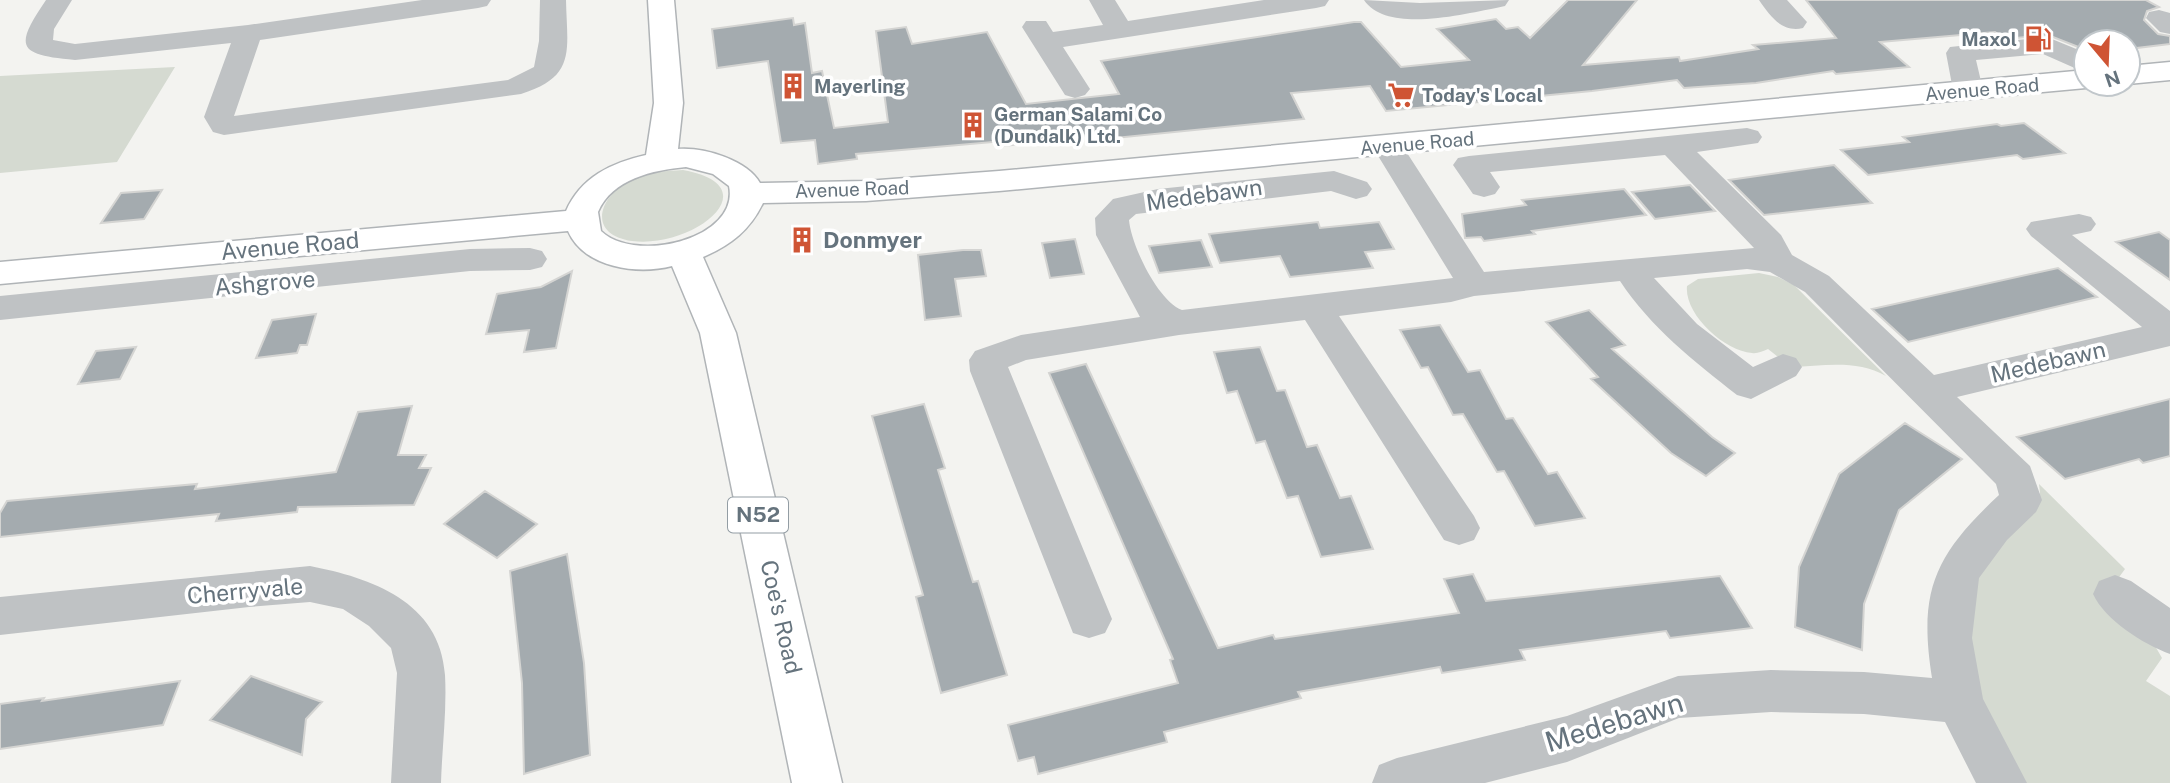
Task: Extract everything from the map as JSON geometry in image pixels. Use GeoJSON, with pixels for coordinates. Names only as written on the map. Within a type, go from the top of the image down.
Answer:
{"type":"FeatureCollection","features":[{"type":"Feature","properties":{"kind":"main road"},"geometry":{"type":"LineString","coordinates":[[660,0],[667,77],[666,144],[660,160]]}},
{"type":"Feature","properties":{"kind":"main road"},"geometry":{"type":"LineString","coordinates":[[2142,74],[2170,71]]}},
{"type":"Feature","properties":{"kind":"main road","name":"Avenue Road"},"geometry":{"type":"LineString","coordinates":[[748,195],[776,191],[866,191],[972,183],[2072,80]]}},
{"type":"Feature","properties":{"kind":"main road"},"geometry":{"type":"LineString","coordinates":[[660,160],[698,160],[730,169],[743,180],[748,195],[741,216],[723,235],[681,254],[643,258],[610,253],[593,245],[583,233],[579,220],[584,204],[595,189],[636,166],[660,160]]}},
{"type":"Feature","properties":{"kind":"main road","name":"Avenue Road"},"geometry":{"type":"LineString","coordinates":[[0,273],[579,220]]}},
{"type":"Feature","properties":{"kind":"main road","name":"Coe's Road"},"geometry":{"type":"LineString","coordinates":[[681,254],[692,266],[718,333],[817,783]]}},
{"type":"Feature","properties":{"kind":"street"},"geometry":{"type":"LineString","coordinates":[[59,0],[40,29],[39,44],[55,50],[106,49],[248,33],[478,0]]}},
{"type":"Feature","properties":{"kind":"street"},"geometry":{"type":"LineString","coordinates":[[248,33],[219,117],[224,126],[474,94],[534,81],[548,71],[553,0]]}},
{"type":"Feature","properties":{"kind":"street"},"geometry":{"type":"LineString","coordinates":[[1102,0],[1120,30]]}},
{"type":"Feature","properties":{"kind":"street"},"geometry":{"type":"LineString","coordinates":[[1075,89],[1040,35],[1120,30],[1316,0]]}},
{"type":"Feature","properties":{"kind":"street"},"geometry":{"type":"LineString","coordinates":[[1377,0],[1395,10],[1421,12],[1496,0]]}},
{"type":"Feature","properties":{"kind":"street"},"geometry":{"type":"LineString","coordinates":[[1772,0],[1793,22]]}},
{"type":"Feature","properties":{"kind":"street"},"geometry":{"type":"LineString","coordinates":[[1968,90],[1961,53],[2047,45],[2072,57]]}},
{"type":"Feature","properties":{"kind":"street"},"geometry":{"type":"LineString","coordinates":[[1484,187],[1469,165],[1746,137]]}},
{"type":"Feature","properties":{"kind":"street"},"geometry":{"type":"LineString","coordinates":[[1672,145],[1769,243],[1779,262]]}},
{"type":"Feature","properties":{"kind":"street"},"geometry":{"type":"LineString","coordinates":[[1387,146],[1474,284]]}},
{"type":"Feature","properties":{"kind":"street","name":"Medebawn"},"geometry":{"type":"LineString","coordinates":[[1178,323],[1159,315],[1148,303],[1113,234],[1112,218],[1125,206],[1158,199],[1295,184],[1335,181],[1356,188]]}},
{"type":"Feature","properties":{"kind":"street","name":"Medebawn"},"geometry":{"type":"LineString","coordinates":[[2079,224],[2043,229],[2170,332]]}},
{"type":"Feature","properties":{"kind":"street"},"geometry":{"type":"LineString","coordinates":[[1089,619],[989,371],[988,360],[1021,348],[1178,323],[1451,290],[1474,284],[1747,258],[1779,262],[1817,284],[2015,477],[2021,500],[1992,528],[1957,573],[1949,638],[1960,702],[2002,783]]}},
{"type":"Feature","properties":{"kind":"street","name":"Ashgrove"},"geometry":{"type":"LineString","coordinates":[[0,308],[366,273],[470,260],[530,259]]}},
{"type":"Feature","properties":{"kind":"street"},"geometry":{"type":"LineString","coordinates":[[1629,268],[1659,309],[1684,334],[1751,385],[1783,368]]}},
{"type":"Feature","properties":{"kind":"street"},"geometry":{"type":"LineString","coordinates":[[1314,306],[1459,528]]}},
{"type":"Feature","properties":{"kind":"street","name":"Medebawn"},"geometry":{"type":"LineString","coordinates":[[1927,391],[2170,332]]}},
{"type":"Feature","properties":{"kind":"street","name":"Cherryvale"},"geometry":{"type":"LineString","coordinates":[[0,616],[249,588],[310,584],[354,593],[385,612],[411,638],[421,673],[416,783]]}},
{"type":"Feature","properties":{"kind":"street"},"geometry":{"type":"LineString","coordinates":[[2115,594],[2170,634]]}},
{"type":"Feature","properties":{"kind":"street","name":"Medebawn"},"geometry":{"type":"LineString","coordinates":[[1397,782],[1567,739],[1678,698],[1771,691],[1864,693],[1960,702]]}},
{"type":"Feature","properties":{"kind":"shaded area"},"geometry":{"type":"Polygon","coordinates":[[[175,67],[117,162],[0,173],[0,76],[175,67]]]}},
{"type":"Feature","properties":{"kind":"shaded area"},"geometry":{"type":"Polygon","coordinates":[[[683,170],[709,178],[721,189],[722,202],[714,215],[679,236],[656,241],[632,241],[608,231],[602,214],[611,195],[620,187],[644,175],[683,170]]]}},
{"type":"Feature","properties":{"kind":"shaded area"},"geometry":{"type":"Polygon","coordinates":[[[1759,273],[1778,277],[1794,285],[1886,376],[1852,365],[1791,367],[1768,349],[1756,353],[1741,351],[1718,338],[1692,308],[1687,286],[1698,279],[1759,273]]]}},
{"type":"Feature","properties":{"kind":"shaded area"},"geometry":{"type":"Polygon","coordinates":[[[2039,484],[2125,569],[2117,580],[2162,658],[2146,681],[2170,696],[2170,783],[2013,783],[1979,713],[1963,596],[1992,545],[2027,516],[2040,493],[2039,484]]]}},
{"type":"Feature","properties":{"kind":"building"},"geometry":{"type":"Polygon","coordinates":[[[1568,0],[1637,0],[1583,65],[1679,57],[1680,61],[1758,49],[1753,45],[1836,38],[1806,0],[2146,0],[2159,7],[2147,11],[2144,20],[2158,34],[2170,36],[2170,44],[2142,47],[2142,28],[2072,28],[2072,44],[2048,35],[2005,39],[1995,32],[1880,42],[1909,67],[1836,74],[1833,71],[1756,83],[1684,88],[1677,80],[1386,111],[1370,86],[1291,93],[1304,119],[1105,139],[1103,133],[1005,146],[1004,141],[856,154],[857,159],[818,164],[815,140],[781,143],[768,61],[717,68],[712,29],[793,18],[794,25],[805,23],[812,73],[822,71],[834,128],[888,122],[876,31],[906,27],[912,44],[987,32],[1026,104],[1119,94],[1101,61],[1354,22],[1361,22],[1401,67],[1469,60],[1437,29],[1496,19],[1506,29],[1518,27],[1530,38],[1568,0]]]}},
{"type":"Feature","properties":{"kind":"building"},"geometry":{"type":"Polygon","coordinates":[[[2024,123],[2065,153],[2023,159],[2017,155],[1868,175],[1841,150],[1909,142],[1903,137],[1997,124],[2001,126],[2024,123]]]}},
{"type":"Feature","properties":{"kind":"building"},"geometry":{"type":"Polygon","coordinates":[[[1834,165],[1872,203],[1764,215],[1729,180],[1834,165]]]}},
{"type":"Feature","properties":{"kind":"building"},"geometry":{"type":"Polygon","coordinates":[[[1690,185],[1715,211],[1655,219],[1632,192],[1690,185]]]}},
{"type":"Feature","properties":{"kind":"building"},"geometry":{"type":"Polygon","coordinates":[[[1624,189],[1646,215],[1532,231],[1535,234],[1484,241],[1481,237],[1465,238],[1462,214],[1526,205],[1522,200],[1624,189]]]}},
{"type":"Feature","properties":{"kind":"building"},"geometry":{"type":"Polygon","coordinates":[[[162,190],[144,219],[101,223],[121,193],[162,190]]]}},
{"type":"Feature","properties":{"kind":"building"},"geometry":{"type":"Polygon","coordinates":[[[1318,222],[1320,228],[1379,222],[1394,249],[1365,252],[1373,268],[1290,277],[1280,256],[1220,263],[1209,234],[1318,222]]]}},
{"type":"Feature","properties":{"kind":"building"},"geometry":{"type":"Polygon","coordinates":[[[2159,232],[2170,240],[2170,280],[2116,242],[2159,232]]]}},
{"type":"Feature","properties":{"kind":"building"},"geometry":{"type":"Polygon","coordinates":[[[1075,239],[1084,274],[1050,278],[1042,243],[1075,239]]]}},
{"type":"Feature","properties":{"kind":"building"},"geometry":{"type":"Polygon","coordinates":[[[1201,240],[1212,267],[1159,273],[1149,246],[1201,240]]]}},
{"type":"Feature","properties":{"kind":"building"},"geometry":{"type":"Polygon","coordinates":[[[981,250],[986,276],[955,279],[961,316],[925,320],[918,255],[981,250]]]}},
{"type":"Feature","properties":{"kind":"building"},"geometry":{"type":"Polygon","coordinates":[[[2058,268],[2097,297],[1908,342],[1872,309],[2058,268]]]}},
{"type":"Feature","properties":{"kind":"building"},"geometry":{"type":"Polygon","coordinates":[[[572,271],[556,348],[524,352],[529,330],[486,334],[497,294],[541,287],[572,271]]]}},
{"type":"Feature","properties":{"kind":"building"},"geometry":{"type":"Polygon","coordinates":[[[1589,310],[1625,345],[1612,349],[1712,437],[1735,453],[1706,476],[1671,453],[1591,379],[1598,377],[1546,322],[1589,310]]]}},
{"type":"Feature","properties":{"kind":"building"},"geometry":{"type":"Polygon","coordinates":[[[316,314],[307,345],[300,345],[297,353],[256,358],[272,320],[316,314]]]}},
{"type":"Feature","properties":{"kind":"building"},"geometry":{"type":"Polygon","coordinates":[[[1440,325],[1468,372],[1480,370],[1506,419],[1513,418],[1548,474],[1557,472],[1585,518],[1535,526],[1504,471],[1497,472],[1463,414],[1453,415],[1428,367],[1421,368],[1400,330],[1440,325]]]}},
{"type":"Feature","properties":{"kind":"building"},"geometry":{"type":"Polygon","coordinates":[[[136,347],[120,379],[78,384],[96,351],[136,347]]]}},
{"type":"Feature","properties":{"kind":"building"},"geometry":{"type":"Polygon","coordinates":[[[1260,347],[1277,391],[1285,390],[1307,447],[1317,445],[1340,498],[1351,496],[1373,549],[1321,557],[1298,496],[1287,498],[1265,441],[1256,443],[1237,391],[1227,393],[1214,352],[1260,347]]]}},
{"type":"Feature","properties":{"kind":"building"},"geometry":{"type":"Polygon","coordinates":[[[1086,364],[1218,648],[1273,635],[1275,639],[1459,613],[1444,579],[1473,574],[1486,601],[1720,576],[1752,628],[1670,638],[1666,631],[1520,650],[1525,660],[1442,673],[1440,667],[1298,692],[1301,698],[1164,732],[1167,742],[1038,774],[1034,757],[1018,761],[1008,725],[1178,683],[1170,660],[1173,659],[1049,373],[1086,364]]]}},
{"type":"Feature","properties":{"kind":"building"},"geometry":{"type":"Polygon","coordinates":[[[2170,399],[2170,456],[2143,463],[2139,459],[2065,479],[2017,437],[2170,399]]]}},
{"type":"Feature","properties":{"kind":"building"},"geometry":{"type":"Polygon","coordinates":[[[924,404],[945,468],[938,470],[973,582],[978,581],[1007,675],[941,693],[916,597],[923,595],[872,416],[924,404]]]}},
{"type":"Feature","properties":{"kind":"building"},"geometry":{"type":"Polygon","coordinates":[[[412,406],[398,455],[426,455],[419,468],[431,468],[414,505],[298,507],[297,512],[216,521],[219,514],[0,537],[0,513],[7,501],[197,484],[195,489],[336,472],[358,412],[412,406]]]}},
{"type":"Feature","properties":{"kind":"building"},"geometry":{"type":"Polygon","coordinates":[[[1905,423],[1962,459],[1899,510],[1864,604],[1862,650],[1795,627],[1799,567],[1839,474],[1905,423]]]}},
{"type":"Feature","properties":{"kind":"building"},"geometry":{"type":"Polygon","coordinates":[[[485,491],[537,524],[497,558],[444,524],[485,491]]]}},
{"type":"Feature","properties":{"kind":"building"},"geometry":{"type":"Polygon","coordinates":[[[567,554],[584,663],[590,755],[524,774],[522,683],[510,571],[567,554]]]}},
{"type":"Feature","properties":{"kind":"building"},"geometry":{"type":"Polygon","coordinates":[[[251,676],[322,702],[306,719],[302,755],[210,720],[251,676]]]}},
{"type":"Feature","properties":{"kind":"building"},"geometry":{"type":"Polygon","coordinates":[[[180,681],[163,725],[0,749],[0,704],[44,698],[42,701],[180,681]]]}},
{"type":"Feature","properties":{"kind":"place","name":"Maxol"},"geometry":{"type":"Point","coordinates":[2038,39]}},
{"type":"Feature","properties":{"kind":"place","name":"Mayerling"},"geometry":{"type":"Point","coordinates":[793,86]}},
{"type":"Feature","properties":{"kind":"place","name":"Today's Local"},"geometry":{"type":"Point","coordinates":[1401,95]}},
{"type":"Feature","properties":{"kind":"place","name":"German Salami Co (Dundalk) Ltd."},"geometry":{"type":"Point","coordinates":[973,125]}},
{"type":"Feature","properties":{"kind":"place","name":"Donmyer"},"geometry":{"type":"Point","coordinates":[802,240]}}]}
